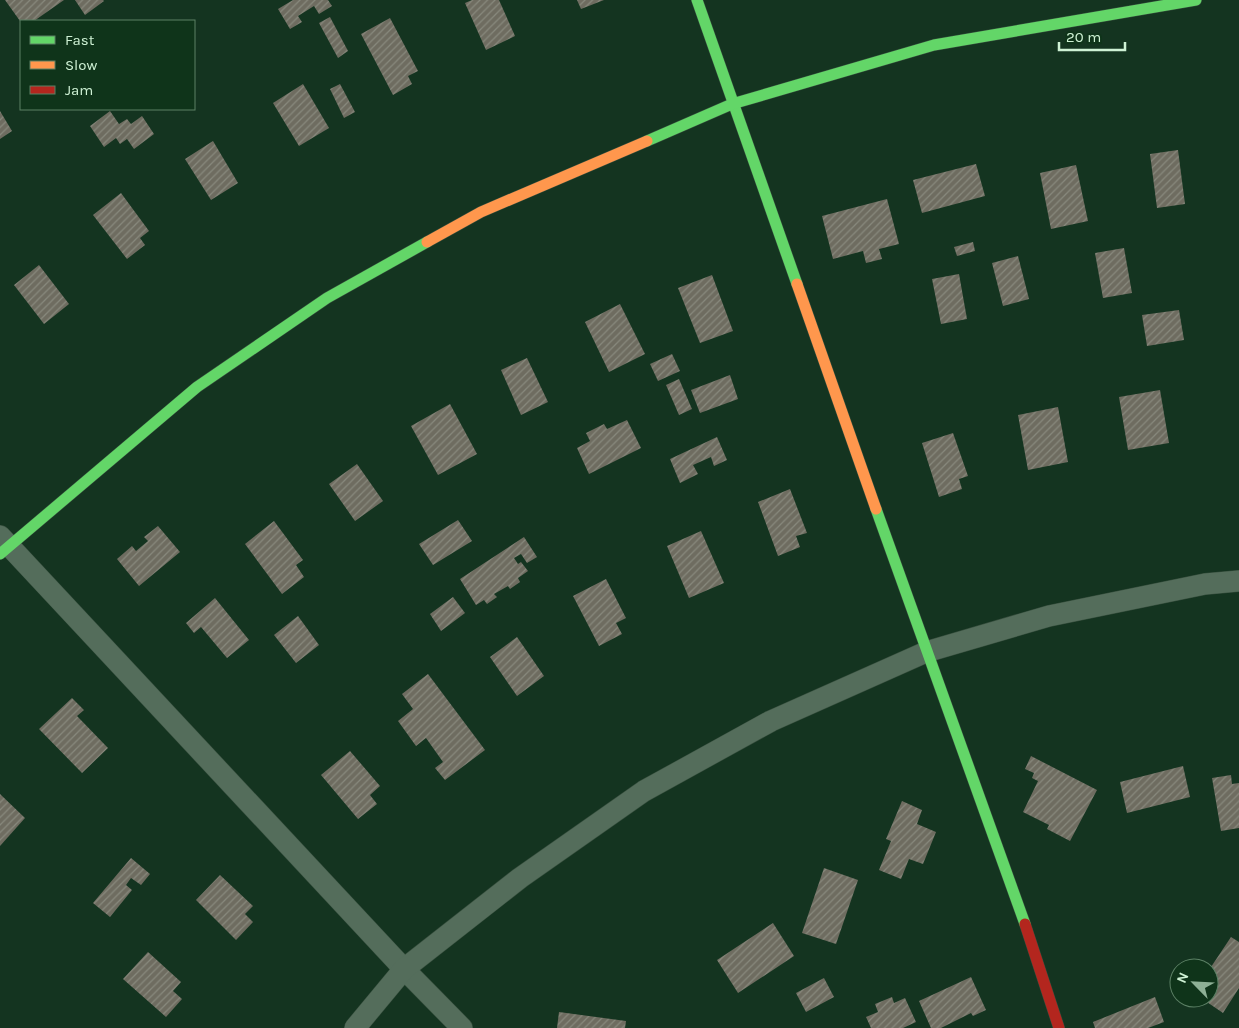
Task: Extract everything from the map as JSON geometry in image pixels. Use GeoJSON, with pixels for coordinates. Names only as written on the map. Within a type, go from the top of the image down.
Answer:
{"type":"FeatureCollection","features":[{"type":"Feature","properties":{"kind":"street"},"geometry":{"type":"LineString","coordinates":[[697,0],[926,652],[1024,919],[1059,1028]]}},
{"type":"Feature","properties":{"kind":"street"},"geometry":{"type":"LineString","coordinates":[[462,1028],[3,545],[197,387],[327,298],[481,212],[732,104],[934,45],[1196,0]]}},
{"type":"Feature","properties":{"kind":"street"},"geometry":{"type":"LineString","coordinates":[[354,1028],[404,969],[520,878],[644,791],[771,721],[926,652],[1049,616],[1205,584],[1239,581]]}},
{"type":"Feature","properties":{"kind":"building"},"geometry":{"type":"Polygon","coordinates":[[[5,0],[64,0],[35,20],[20,21],[5,0]]]}},
{"type":"Feature","properties":{"kind":"building"},"geometry":{"type":"Polygon","coordinates":[[[75,0],[103,0],[104,1],[85,15],[75,0]]]}},
{"type":"Feature","properties":{"kind":"building"},"geometry":{"type":"Polygon","coordinates":[[[293,0],[328,0],[332,6],[319,14],[314,6],[298,16],[302,22],[290,29],[278,9],[293,0]]]}},
{"type":"Feature","properties":{"kind":"building"},"geometry":{"type":"Polygon","coordinates":[[[472,0],[499,0],[515,36],[486,50],[465,3],[472,0]]]}},
{"type":"Feature","properties":{"kind":"building"},"geometry":{"type":"Polygon","coordinates":[[[577,0],[604,0],[581,9],[577,0]]]}},
{"type":"Feature","properties":{"kind":"building"},"geometry":{"type":"Polygon","coordinates":[[[330,17],[348,51],[338,58],[319,23],[330,17]]]}},
{"type":"Feature","properties":{"kind":"building"},"geometry":{"type":"Polygon","coordinates":[[[390,18],[418,71],[408,76],[412,84],[393,95],[361,34],[390,18]]]}},
{"type":"Feature","properties":{"kind":"building"},"geometry":{"type":"Polygon","coordinates":[[[303,84],[329,128],[299,146],[273,103],[303,84]]]}},
{"type":"Feature","properties":{"kind":"building"},"geometry":{"type":"Polygon","coordinates":[[[340,84],[355,112],[344,118],[330,89],[340,84]]]}},
{"type":"Feature","properties":{"kind":"building"},"geometry":{"type":"Polygon","coordinates":[[[0,111],[12,131],[0,139],[0,111]]]}},
{"type":"Feature","properties":{"kind":"building"},"geometry":{"type":"Polygon","coordinates":[[[110,111],[119,124],[127,119],[131,124],[142,116],[154,134],[134,149],[127,139],[120,144],[116,138],[104,147],[90,126],[110,111]]]}},
{"type":"Feature","properties":{"kind":"building"},"geometry":{"type":"Polygon","coordinates":[[[213,141],[238,183],[211,200],[185,159],[213,141]]]}},
{"type":"Feature","properties":{"kind":"building"},"geometry":{"type":"Polygon","coordinates":[[[1178,150],[1185,204],[1157,208],[1150,154],[1178,150]]]}},
{"type":"Feature","properties":{"kind":"building"},"geometry":{"type":"Polygon","coordinates":[[[976,164],[985,196],[922,213],[913,180],[976,164]]]}},
{"type":"Feature","properties":{"kind":"building"},"geometry":{"type":"Polygon","coordinates":[[[1076,165],[1088,221],[1051,229],[1040,173],[1076,165]]]}},
{"type":"Feature","properties":{"kind":"building"},"geometry":{"type":"Polygon","coordinates":[[[121,193],[149,231],[140,238],[145,245],[127,259],[93,215],[121,193]]]}},
{"type":"Feature","properties":{"kind":"building"},"geometry":{"type":"Polygon","coordinates":[[[887,199],[899,244],[879,249],[882,259],[866,263],[863,251],[833,259],[822,216],[887,199]]]}},
{"type":"Feature","properties":{"kind":"building"},"geometry":{"type":"Polygon","coordinates":[[[973,242],[975,251],[957,256],[954,247],[973,242]]]}},
{"type":"Feature","properties":{"kind":"building"},"geometry":{"type":"Polygon","coordinates":[[[1124,248],[1132,293],[1103,298],[1095,253],[1124,248]]]}},
{"type":"Feature","properties":{"kind":"building"},"geometry":{"type":"Polygon","coordinates":[[[1018,256],[1029,299],[1003,306],[992,263],[1018,256]]]}},
{"type":"Feature","properties":{"kind":"building"},"geometry":{"type":"Polygon","coordinates":[[[39,265],[69,304],[44,324],[14,285],[39,265]]]}},
{"type":"Feature","properties":{"kind":"building"},"geometry":{"type":"Polygon","coordinates":[[[959,274],[967,319],[941,324],[932,279],[959,274]]]}},
{"type":"Feature","properties":{"kind":"building"},"geometry":{"type":"Polygon","coordinates":[[[712,275],[733,331],[700,343],[678,288],[712,275]]]}},
{"type":"Feature","properties":{"kind":"building"},"geometry":{"type":"Polygon","coordinates":[[[620,304],[645,354],[609,372],[585,322],[620,304]]]}},
{"type":"Feature","properties":{"kind":"building"},"geometry":{"type":"Polygon","coordinates":[[[1179,310],[1184,340],[1147,346],[1142,315],[1179,310]]]}},
{"type":"Feature","properties":{"kind":"building"},"geometry":{"type":"Polygon","coordinates":[[[672,354],[680,371],[658,381],[650,364],[672,354]]]}},
{"type":"Feature","properties":{"kind":"building"},"geometry":{"type":"Polygon","coordinates":[[[527,358],[548,402],[521,415],[501,370],[527,358]]]}},
{"type":"Feature","properties":{"kind":"building"},"geometry":{"type":"Polygon","coordinates":[[[730,375],[738,399],[700,413],[691,390],[730,375]]]}},
{"type":"Feature","properties":{"kind":"building"},"geometry":{"type":"Polygon","coordinates":[[[679,379],[692,409],[679,415],[666,385],[679,379]]]}},
{"type":"Feature","properties":{"kind":"building"},"geometry":{"type":"Polygon","coordinates":[[[1160,390],[1169,443],[1128,450],[1119,397],[1160,390]]]}},
{"type":"Feature","properties":{"kind":"building"},"geometry":{"type":"Polygon","coordinates":[[[450,404],[477,454],[438,475],[411,426],[450,404]]]}},
{"type":"Feature","properties":{"kind":"building"},"geometry":{"type":"Polygon","coordinates":[[[1058,407],[1068,462],[1028,470],[1018,415],[1058,407]]]}},
{"type":"Feature","properties":{"kind":"building"},"geometry":{"type":"Polygon","coordinates":[[[627,420],[641,448],[589,474],[577,448],[590,441],[586,433],[604,424],[607,429],[627,420]]]}},
{"type":"Feature","properties":{"kind":"building"},"geometry":{"type":"Polygon","coordinates":[[[953,433],[968,476],[959,479],[962,489],[939,497],[922,443],[953,433]]]}},
{"type":"Feature","properties":{"kind":"building"},"geometry":{"type":"Polygon","coordinates":[[[717,437],[727,460],[714,466],[711,457],[693,465],[698,474],[680,483],[670,459],[717,437]]]}},
{"type":"Feature","properties":{"kind":"building"},"geometry":{"type":"Polygon","coordinates":[[[357,464],[383,501],[355,521],[329,484],[357,464]]]}},
{"type":"Feature","properties":{"kind":"building"},"geometry":{"type":"Polygon","coordinates":[[[790,489],[807,533],[796,536],[800,547],[778,556],[758,502],[790,489]]]}},
{"type":"Feature","properties":{"kind":"building"},"geometry":{"type":"Polygon","coordinates":[[[458,520],[472,541],[433,565],[419,544],[458,520]]]}},
{"type":"Feature","properties":{"kind":"building"},"geometry":{"type":"Polygon","coordinates":[[[274,521],[303,560],[296,565],[304,577],[282,594],[245,544],[274,521]]]}},
{"type":"Feature","properties":{"kind":"building"},"geometry":{"type":"Polygon","coordinates":[[[158,526],[180,552],[139,586],[117,559],[132,546],[136,551],[148,541],[144,537],[158,526]]]}},
{"type":"Feature","properties":{"kind":"building"},"geometry":{"type":"Polygon","coordinates":[[[701,531],[724,583],[689,598],[667,546],[701,531]]]}},
{"type":"Feature","properties":{"kind":"building"},"geometry":{"type":"Polygon","coordinates":[[[524,537],[537,557],[527,563],[521,554],[514,558],[518,564],[521,562],[528,571],[518,578],[520,582],[510,589],[508,586],[494,594],[497,597],[487,604],[484,600],[476,605],[460,579],[524,537]]]}},
{"type":"Feature","properties":{"kind":"building"},"geometry":{"type":"Polygon","coordinates":[[[606,579],[626,618],[616,623],[622,634],[599,646],[573,596],[606,579]]]}},
{"type":"Feature","properties":{"kind":"building"},"geometry":{"type":"Polygon","coordinates":[[[453,597],[465,613],[441,631],[430,614],[453,597]]]}},
{"type":"Feature","properties":{"kind":"building"},"geometry":{"type":"Polygon","coordinates":[[[215,598],[249,640],[227,658],[201,627],[194,633],[186,623],[215,598]]]}},
{"type":"Feature","properties":{"kind":"building"},"geometry":{"type":"Polygon","coordinates":[[[298,616],[319,645],[296,663],[274,635],[298,616]]]}},
{"type":"Feature","properties":{"kind":"building"},"geometry":{"type":"Polygon","coordinates":[[[517,637],[544,676],[517,696],[490,657],[517,637]]]}},
{"type":"Feature","properties":{"kind":"building"},"geometry":{"type":"Polygon","coordinates":[[[428,674],[485,750],[445,780],[435,768],[443,762],[426,738],[416,746],[398,721],[413,709],[402,694],[428,674]]]}},
{"type":"Feature","properties":{"kind":"building"},"geometry":{"type":"Polygon","coordinates":[[[72,698],[84,710],[77,716],[108,748],[82,773],[39,729],[72,698]]]}},
{"type":"Feature","properties":{"kind":"building"},"geometry":{"type":"Polygon","coordinates":[[[350,751],[380,786],[370,795],[377,804],[358,819],[321,775],[350,751]]]}},
{"type":"Feature","properties":{"kind":"building"},"geometry":{"type":"Polygon","coordinates":[[[1031,756],[1097,790],[1070,841],[1047,829],[1049,825],[1023,812],[1038,781],[1032,778],[1034,773],[1025,769],[1031,756]]]}},
{"type":"Feature","properties":{"kind":"building"},"geometry":{"type":"Polygon","coordinates":[[[1183,766],[1190,797],[1127,813],[1120,782],[1183,766]]]}},
{"type":"Feature","properties":{"kind":"building"},"geometry":{"type":"Polygon","coordinates":[[[1231,775],[1232,784],[1239,783],[1239,828],[1221,831],[1212,778],[1231,775]]]}},
{"type":"Feature","properties":{"kind":"building"},"geometry":{"type":"Polygon","coordinates":[[[0,794],[25,818],[0,846],[0,794]]]}},
{"type":"Feature","properties":{"kind":"building"},"geometry":{"type":"Polygon","coordinates":[[[902,801],[922,810],[917,824],[936,832],[923,864],[909,859],[901,879],[879,870],[891,841],[886,839],[902,801]]]}},
{"type":"Feature","properties":{"kind":"building"},"geometry":{"type":"Polygon","coordinates":[[[131,858],[150,874],[141,885],[131,878],[126,885],[132,890],[110,917],[93,903],[131,858]]]}},
{"type":"Feature","properties":{"kind":"building"},"geometry":{"type":"Polygon","coordinates":[[[824,868],[858,880],[836,944],[802,933],[824,868]]]}},
{"type":"Feature","properties":{"kind":"building"},"geometry":{"type":"Polygon","coordinates":[[[220,875],[253,906],[245,914],[253,922],[236,940],[196,900],[220,875]]]}},
{"type":"Feature","properties":{"kind":"building"},"geometry":{"type":"Polygon","coordinates":[[[773,923],[794,956],[738,993],[717,960],[773,923]]]}},
{"type":"Feature","properties":{"kind":"building"},"geometry":{"type":"Polygon","coordinates":[[[1231,937],[1239,942],[1239,988],[1223,1013],[1216,1008],[1219,1008],[1219,958],[1217,958],[1231,937]]]}},
{"type":"Feature","properties":{"kind":"building"},"geometry":{"type":"Polygon","coordinates":[[[148,952],[181,982],[173,991],[182,999],[166,1017],[123,979],[148,952]]]}},
{"type":"Feature","properties":{"kind":"building"},"geometry":{"type":"Polygon","coordinates":[[[971,977],[986,1010],[973,1016],[971,1013],[941,1028],[931,1028],[919,1001],[971,977]]]}},
{"type":"Feature","properties":{"kind":"building"},"geometry":{"type":"Polygon","coordinates":[[[824,978],[834,997],[806,1012],[796,993],[824,978]]]}},
{"type":"Feature","properties":{"kind":"building"},"geometry":{"type":"Polygon","coordinates":[[[892,997],[894,1003],[905,998],[916,1022],[903,1028],[871,1028],[866,1017],[878,1012],[875,1004],[892,997]]]}},
{"type":"Feature","properties":{"kind":"building"},"geometry":{"type":"Polygon","coordinates":[[[1155,997],[1164,1022],[1148,1028],[1095,1028],[1093,1022],[1155,997]]]}},
{"type":"Feature","properties":{"kind":"building"},"geometry":{"type":"Polygon","coordinates":[[[559,1012],[626,1021],[625,1028],[557,1028],[559,1012]]]}},
{"type":"Feature","properties":{"kind":"traffic: fast"},"geometry":{"type":"LineString","coordinates":[[697,0],[797,284]]}},
{"type":"Feature","properties":{"kind":"traffic: fast"},"geometry":{"type":"LineString","coordinates":[[647,141],[732,104],[934,45],[1196,0]]}},
{"type":"Feature","properties":{"kind":"traffic: fast"},"geometry":{"type":"LineString","coordinates":[[0,554],[197,387],[327,298],[427,242]]}},
{"type":"Feature","properties":{"kind":"traffic: fast"},"geometry":{"type":"LineString","coordinates":[[876,509],[1025,924]]}},
{"type":"Feature","properties":{"kind":"traffic: slow"},"geometry":{"type":"LineString","coordinates":[[427,242],[481,212],[647,141]]}},
{"type":"Feature","properties":{"kind":"traffic: slow"},"geometry":{"type":"LineString","coordinates":[[797,284],[876,509]]}},
{"type":"Feature","properties":{"kind":"traffic: jam"},"geometry":{"type":"LineString","coordinates":[[1025,924],[1059,1028]]}}]}
